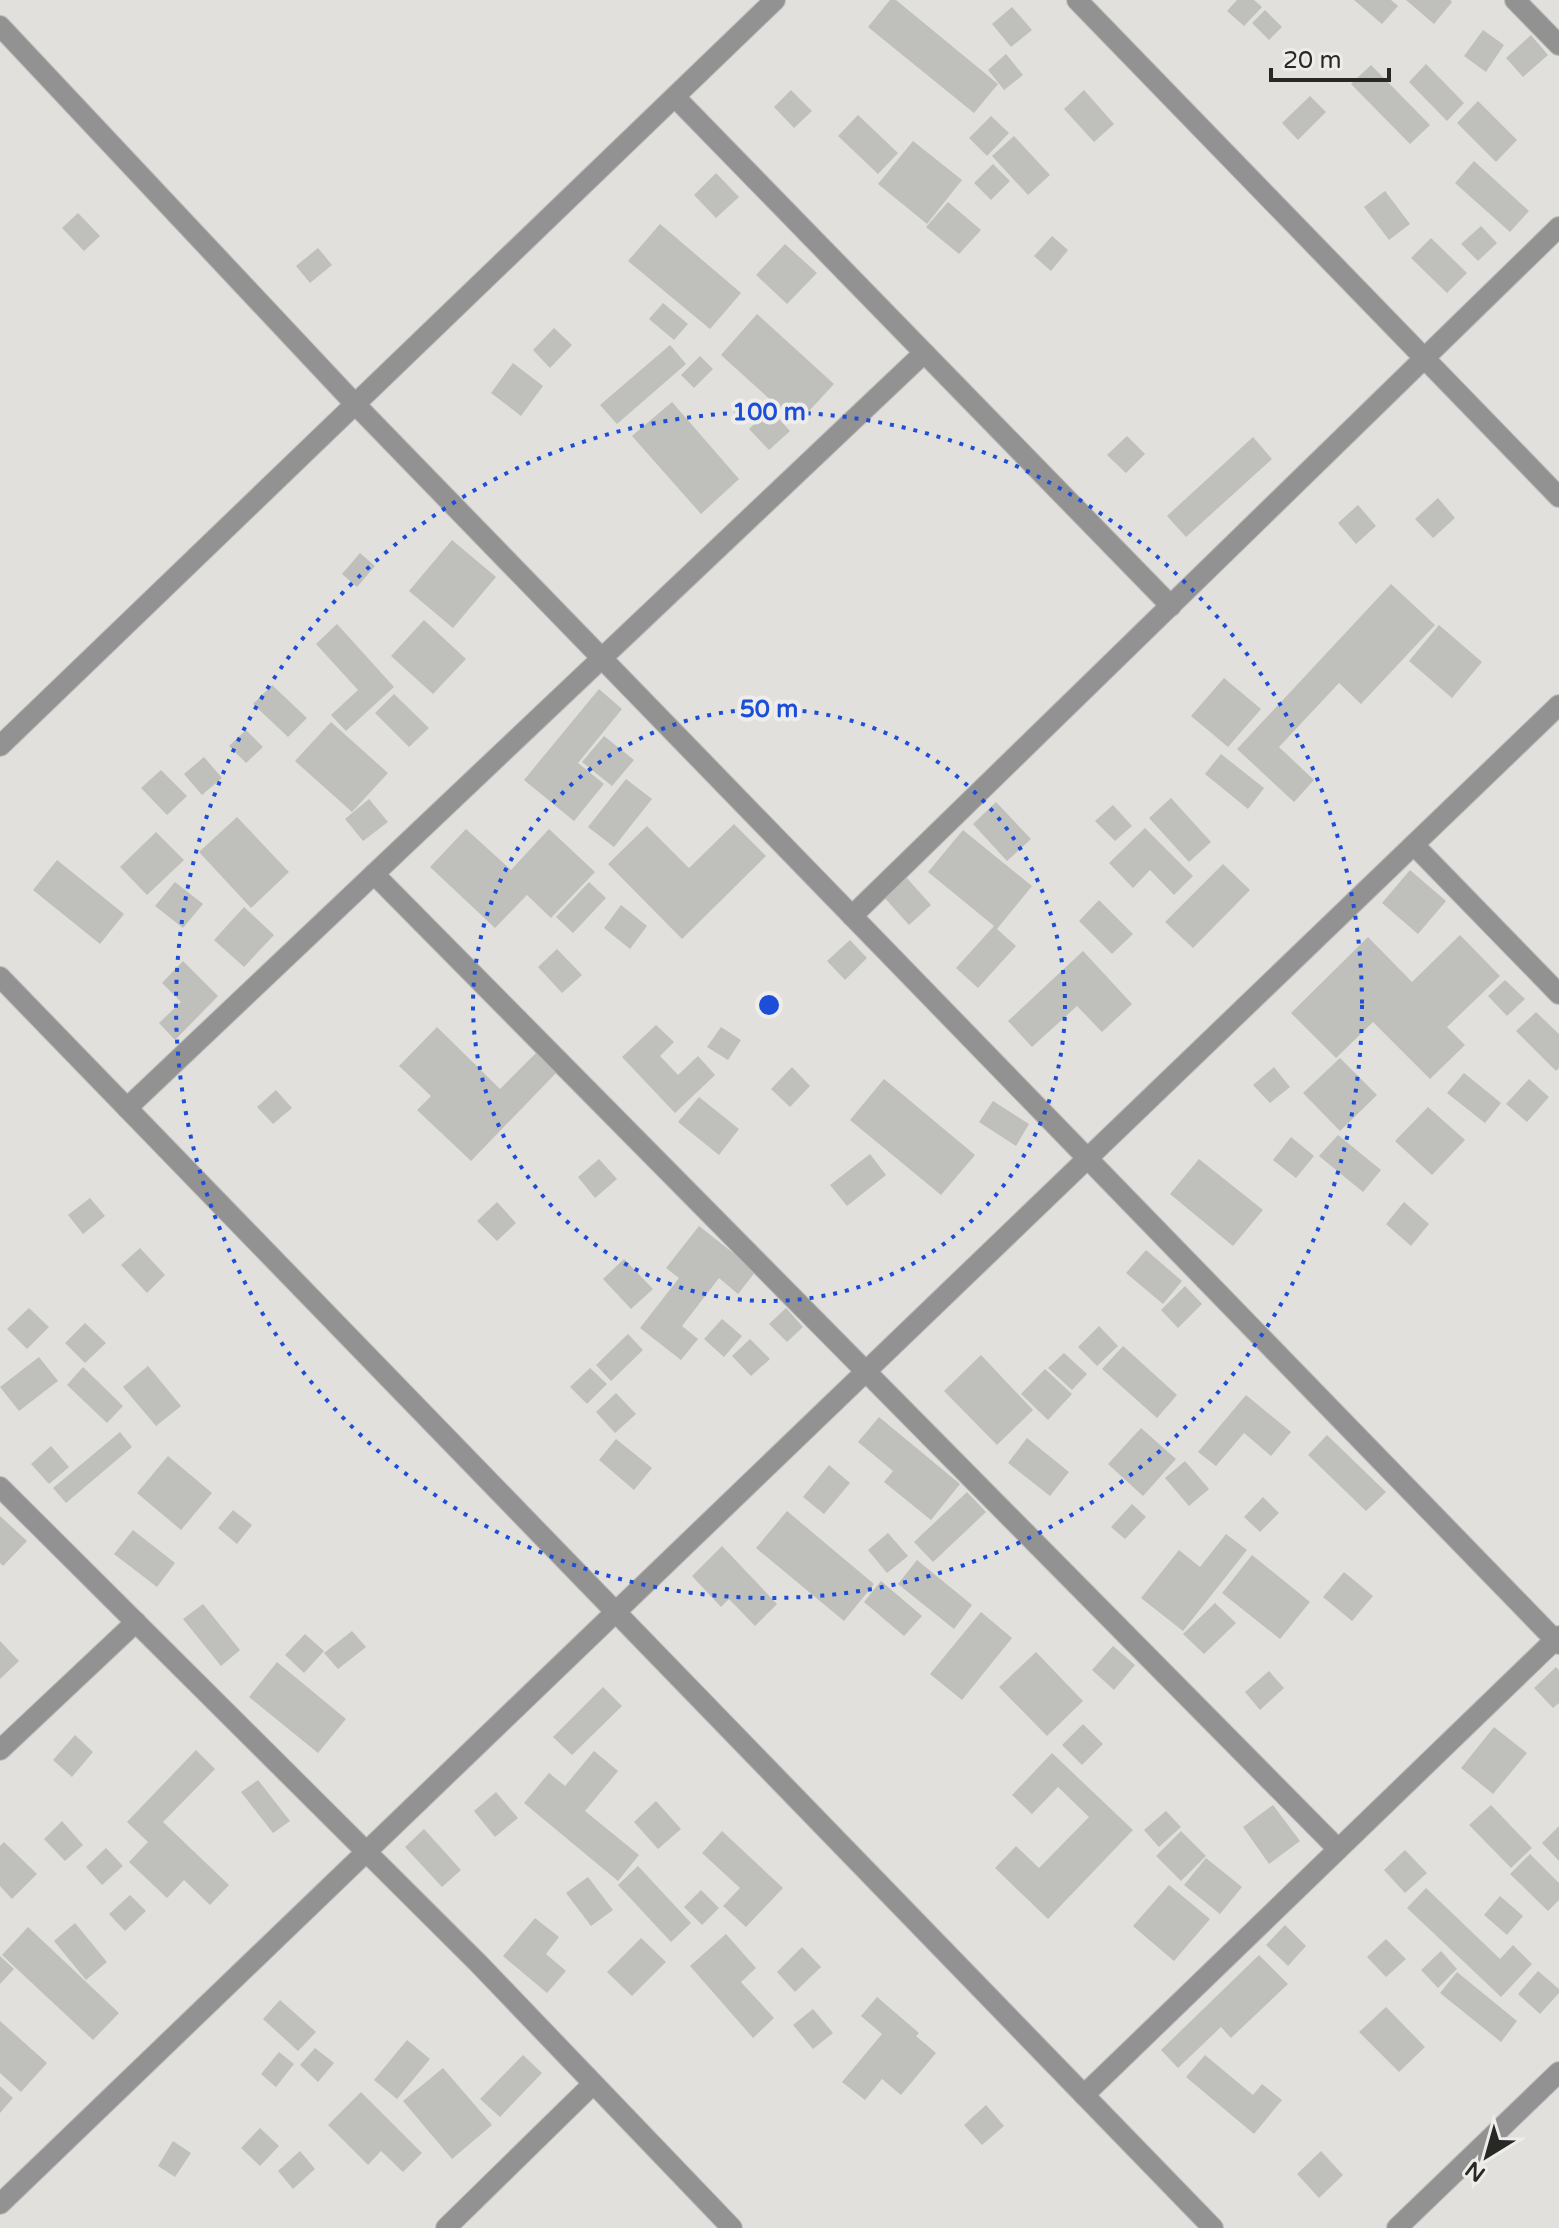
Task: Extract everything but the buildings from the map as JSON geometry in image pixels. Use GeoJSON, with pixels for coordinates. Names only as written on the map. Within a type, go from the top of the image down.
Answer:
{"type":"FeatureCollection","features":[{"type":"Feature","properties":{"kind":"street"},"geometry":{"type":"LineString","coordinates":[[0,746],[775,0]]}},
{"type":"Feature","properties":{"kind":"street"},"geometry":{"type":"LineString","coordinates":[[1077,0],[1559,497]]}},
{"type":"Feature","properties":{"kind":"street"},"geometry":{"type":"LineString","coordinates":[[1515,0],[1559,45]]}},
{"type":"Feature","properties":{"kind":"street"},"geometry":{"type":"LineString","coordinates":[[0,26],[355,404],[1558,1640],[1084,2095]]}},
{"type":"Feature","properties":{"kind":"street"},"geometry":{"type":"LineString","coordinates":[[675,97],[1171,606]]}},
{"type":"Feature","properties":{"kind":"street"},"geometry":{"type":"LineString","coordinates":[[852,916],[1559,227]]}},
{"type":"Feature","properties":{"kind":"street"},"geometry":{"type":"LineString","coordinates":[[127,1108],[924,353]]}},
{"type":"Feature","properties":{"kind":"street"},"geometry":{"type":"LineString","coordinates":[[0,2204],[1559,705]]}},
{"type":"Feature","properties":{"kind":"street"},"geometry":{"type":"LineString","coordinates":[[1414,845],[1559,994]]}},
{"type":"Feature","properties":{"kind":"street"},"geometry":{"type":"LineString","coordinates":[[374,874],[1338,1849]]}},
{"type":"Feature","properties":{"kind":"street"},"geometry":{"type":"LineString","coordinates":[[0,977],[1213,2228]]}},
{"type":"Feature","properties":{"kind":"street"},"geometry":{"type":"LineString","coordinates":[[0,1487],[367,1852],[732,2228]]}},
{"type":"Feature","properties":{"kind":"street"},"geometry":{"type":"LineString","coordinates":[[0,1750],[136,1622]]}},
{"type":"Feature","properties":{"kind":"street"},"geometry":{"type":"LineString","coordinates":[[1397,2228],[1559,2072]]}},
{"type":"Feature","properties":{"kind":"street"},"geometry":{"type":"LineString","coordinates":[[446,2228],[593,2084]]}}]}
